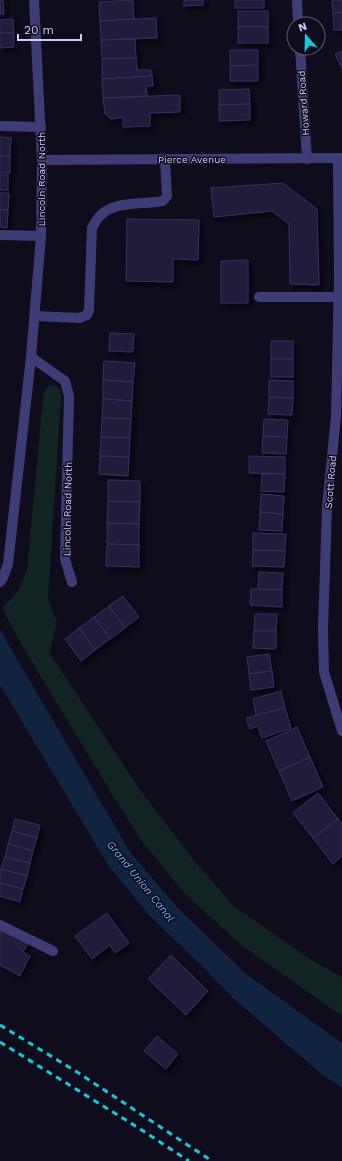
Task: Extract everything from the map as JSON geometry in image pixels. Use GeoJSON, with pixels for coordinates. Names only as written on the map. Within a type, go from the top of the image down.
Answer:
{"type":"FeatureCollection","features":[{"type":"Feature","properties":{"kind":"street","name":"Lincoln Road North"},"geometry":{"type":"LineString","coordinates":[[2,580],[8,564],[31,357],[41,236],[42,160],[34,0]]}},
{"type":"Feature","properties":{"kind":"street"},"geometry":{"type":"LineString","coordinates":[[297,0],[298,16]]}},
{"type":"Feature","properties":{"kind":"street","name":"Howard Road"},"geometry":{"type":"LineString","coordinates":[[301,56],[307,158]]}},
{"type":"Feature","properties":{"kind":"street"},"geometry":{"type":"LineString","coordinates":[[0,126],[40,127]]}},
{"type":"Feature","properties":{"kind":"street","name":"Pierce Avenue"},"geometry":{"type":"LineString","coordinates":[[42,160],[340,158]]}},
{"type":"Feature","properties":{"kind":"street","name":"Scott Road"},"geometry":{"type":"LineString","coordinates":[[340,158],[338,297],[339,416],[327,507],[323,636],[324,672],[342,731]]}},
{"type":"Feature","properties":{"kind":"street"},"geometry":{"type":"LineString","coordinates":[[34,316],[79,318],[87,315],[89,310],[92,228],[99,217],[110,208],[120,205],[163,201],[167,196],[165,160]]}},
{"type":"Feature","properties":{"kind":"street"},"geometry":{"type":"LineString","coordinates":[[0,235],[41,236]]}},
{"type":"Feature","properties":{"kind":"street"},"geometry":{"type":"LineString","coordinates":[[259,298],[338,297]]}},
{"type":"Feature","properties":{"kind":"street","name":"Lincoln Road North"},"geometry":{"type":"LineString","coordinates":[[31,357],[65,381],[68,396],[65,559],[72,582]]}},
{"type":"Feature","properties":{"kind":"street"},"geometry":{"type":"LineString","coordinates":[[0,925],[53,951]]}},
{"type":"Feature","properties":{"kind":"green space"},"geometry":{"type":"Polygon","coordinates":[[[51,385],[56,386],[60,390],[61,397],[48,599],[57,622],[49,652],[138,787],[192,858],[234,906],[311,960],[342,977],[342,1016],[241,945],[185,894],[141,840],[23,647],[2,608],[18,591],[27,570],[43,397],[45,389],[51,385]]]}},
{"type":"Feature","properties":{"kind":"water","name":"Grand Union Canal"},"geometry":{"type":"Polygon","coordinates":[[[0,630],[130,852],[177,907],[245,973],[342,1043],[342,1088],[324,1076],[233,998],[148,914],[108,865],[0,685],[0,630]]]}},
{"type":"Feature","properties":{"kind":"building"},"geometry":{"type":"Polygon","coordinates":[[[0,0],[3,0],[4,14],[0,14],[0,0]]]}},
{"type":"Feature","properties":{"kind":"building"},"geometry":{"type":"Polygon","coordinates":[[[133,0],[134,19],[100,21],[99,2],[133,0]]]}},
{"type":"Feature","properties":{"kind":"building"},"geometry":{"type":"Polygon","coordinates":[[[184,0],[203,0],[203,5],[184,6],[184,0]]]}},
{"type":"Feature","properties":{"kind":"building"},"geometry":{"type":"Polygon","coordinates":[[[235,0],[264,0],[264,8],[235,8],[235,0]]]}},
{"type":"Feature","properties":{"kind":"building"},"geometry":{"type":"Polygon","coordinates":[[[332,0],[342,0],[342,12],[333,13],[332,0]]]}},
{"type":"Feature","properties":{"kind":"building"},"geometry":{"type":"Polygon","coordinates":[[[238,11],[268,11],[268,27],[238,27],[238,11]]]}},
{"type":"Feature","properties":{"kind":"building"},"geometry":{"type":"Polygon","coordinates":[[[342,12],[342,30],[334,30],[333,13],[342,12]]]}},
{"type":"Feature","properties":{"kind":"building"},"geometry":{"type":"Polygon","coordinates":[[[156,18],[157,38],[101,40],[100,21],[156,18]]]}},
{"type":"Feature","properties":{"kind":"building"},"geometry":{"type":"Polygon","coordinates":[[[13,19],[14,33],[0,33],[0,20],[13,19]]]}},
{"type":"Feature","properties":{"kind":"building"},"geometry":{"type":"Polygon","coordinates":[[[238,27],[268,27],[268,43],[238,43],[238,27]]]}},
{"type":"Feature","properties":{"kind":"building"},"geometry":{"type":"Polygon","coordinates":[[[0,33],[14,33],[14,47],[0,48],[0,33]]]}},
{"type":"Feature","properties":{"kind":"building"},"geometry":{"type":"Polygon","coordinates":[[[135,39],[136,58],[102,59],[101,40],[135,39]]]}},
{"type":"Feature","properties":{"kind":"building"},"geometry":{"type":"Polygon","coordinates":[[[230,50],[258,50],[258,65],[230,66],[230,50]]]}},
{"type":"Feature","properties":{"kind":"building"},"geometry":{"type":"Polygon","coordinates":[[[342,51],[342,69],[335,54],[342,51]]]}},
{"type":"Feature","properties":{"kind":"building"},"geometry":{"type":"Polygon","coordinates":[[[136,58],[137,70],[151,70],[152,76],[102,79],[102,59],[136,58]]]}},
{"type":"Feature","properties":{"kind":"building"},"geometry":{"type":"Polygon","coordinates":[[[258,65],[258,81],[230,81],[230,66],[258,65]]]}},
{"type":"Feature","properties":{"kind":"building"},"geometry":{"type":"Polygon","coordinates":[[[152,76],[153,86],[146,86],[147,96],[103,98],[102,79],[152,76]]]}},
{"type":"Feature","properties":{"kind":"building"},"geometry":{"type":"Polygon","coordinates":[[[249,89],[250,104],[219,105],[219,90],[249,89]]]}},
{"type":"Feature","properties":{"kind":"building"},"geometry":{"type":"Polygon","coordinates":[[[180,95],[180,112],[150,113],[150,126],[123,127],[123,117],[111,119],[105,114],[103,98],[180,95]]]}},
{"type":"Feature","properties":{"kind":"building"},"geometry":{"type":"Polygon","coordinates":[[[250,104],[250,120],[219,121],[219,105],[250,104]]]}},
{"type":"Feature","properties":{"kind":"building"},"geometry":{"type":"Polygon","coordinates":[[[0,137],[11,138],[10,156],[0,156],[0,137]]]}},
{"type":"Feature","properties":{"kind":"building"},"geometry":{"type":"Polygon","coordinates":[[[0,156],[10,156],[10,173],[0,173],[0,156]]]}},
{"type":"Feature","properties":{"kind":"building"},"geometry":{"type":"Polygon","coordinates":[[[0,175],[8,175],[8,190],[0,190],[0,175]]]}},
{"type":"Feature","properties":{"kind":"building"},"geometry":{"type":"Polygon","coordinates":[[[283,183],[317,209],[319,285],[290,284],[289,224],[272,211],[214,217],[211,188],[283,183]]]}},
{"type":"Feature","properties":{"kind":"building"},"geometry":{"type":"Polygon","coordinates":[[[0,193],[9,193],[8,210],[0,210],[0,193]]]}},
{"type":"Feature","properties":{"kind":"building"},"geometry":{"type":"Polygon","coordinates":[[[0,210],[8,210],[7,228],[0,227],[0,210]]]}},
{"type":"Feature","properties":{"kind":"building"},"geometry":{"type":"Polygon","coordinates":[[[127,219],[199,220],[198,260],[173,259],[173,282],[126,281],[127,219]]]}},
{"type":"Feature","properties":{"kind":"building"},"geometry":{"type":"Polygon","coordinates":[[[248,260],[248,303],[221,303],[221,261],[248,260]]]}},
{"type":"Feature","properties":{"kind":"building"},"geometry":{"type":"Polygon","coordinates":[[[110,333],[134,334],[133,352],[109,351],[110,333]]]}},
{"type":"Feature","properties":{"kind":"building"},"geometry":{"type":"Polygon","coordinates":[[[271,341],[293,341],[293,359],[271,359],[271,341]]]}},
{"type":"Feature","properties":{"kind":"building"},"geometry":{"type":"Polygon","coordinates":[[[271,359],[293,359],[293,377],[271,377],[271,359]]]}},
{"type":"Feature","properties":{"kind":"building"},"geometry":{"type":"Polygon","coordinates":[[[104,361],[135,363],[133,382],[103,380],[104,361]]]}},
{"type":"Feature","properties":{"kind":"building"},"geometry":{"type":"Polygon","coordinates":[[[103,380],[133,382],[132,401],[103,399],[103,380]]]}},
{"type":"Feature","properties":{"kind":"building"},"geometry":{"type":"Polygon","coordinates":[[[269,380],[293,381],[293,398],[269,397],[269,380]]]}},
{"type":"Feature","properties":{"kind":"building"},"geometry":{"type":"Polygon","coordinates":[[[269,397],[293,398],[292,415],[268,414],[269,397]]]}},
{"type":"Feature","properties":{"kind":"building"},"geometry":{"type":"Polygon","coordinates":[[[103,399],[132,401],[131,419],[102,418],[103,399]]]}},
{"type":"Feature","properties":{"kind":"building"},"geometry":{"type":"Polygon","coordinates":[[[102,418],[131,419],[130,438],[101,437],[102,418]]]}},
{"type":"Feature","properties":{"kind":"building"},"geometry":{"type":"Polygon","coordinates":[[[264,419],[288,420],[287,437],[263,436],[264,419]]]}},
{"type":"Feature","properties":{"kind":"building"},"geometry":{"type":"Polygon","coordinates":[[[263,436],[287,437],[286,454],[262,453],[263,436]]]}},
{"type":"Feature","properties":{"kind":"building"},"geometry":{"type":"Polygon","coordinates":[[[101,437],[130,438],[129,457],[100,456],[101,437]]]}},
{"type":"Feature","properties":{"kind":"building"},"geometry":{"type":"Polygon","coordinates":[[[100,456],[129,457],[128,476],[99,474],[100,456]]]}},
{"type":"Feature","properties":{"kind":"building"},"geometry":{"type":"Polygon","coordinates":[[[249,456],[285,457],[285,474],[249,473],[249,456]]]}},
{"type":"Feature","properties":{"kind":"building"},"geometry":{"type":"Polygon","coordinates":[[[262,474],[285,474],[284,492],[261,491],[262,474]]]}},
{"type":"Feature","properties":{"kind":"building"},"geometry":{"type":"Polygon","coordinates":[[[108,480],[140,481],[140,502],[108,501],[108,480]]]}},
{"type":"Feature","properties":{"kind":"building"},"geometry":{"type":"Polygon","coordinates":[[[261,494],[284,496],[283,514],[260,512],[261,494]]]}},
{"type":"Feature","properties":{"kind":"building"},"geometry":{"type":"Polygon","coordinates":[[[108,501],[140,502],[139,524],[107,523],[108,501]]]}},
{"type":"Feature","properties":{"kind":"building"},"geometry":{"type":"Polygon","coordinates":[[[260,512],[283,514],[282,531],[259,530],[260,512]]]}},
{"type":"Feature","properties":{"kind":"building"},"geometry":{"type":"Polygon","coordinates":[[[107,523],[139,524],[139,545],[107,544],[107,523]]]}},
{"type":"Feature","properties":{"kind":"building"},"geometry":{"type":"Polygon","coordinates":[[[253,533],[286,534],[285,551],[253,550],[253,533]]]}},
{"type":"Feature","properties":{"kind":"building"},"geometry":{"type":"Polygon","coordinates":[[[107,544],[139,545],[139,567],[106,566],[107,544]]]}},
{"type":"Feature","properties":{"kind":"building"},"geometry":{"type":"Polygon","coordinates":[[[253,550],[285,551],[284,567],[252,566],[253,550]]]}},
{"type":"Feature","properties":{"kind":"building"},"geometry":{"type":"Polygon","coordinates":[[[259,572],[283,573],[282,590],[258,589],[259,572]]]}},
{"type":"Feature","properties":{"kind":"building"},"geometry":{"type":"Polygon","coordinates":[[[251,589],[282,590],[282,607],[250,605],[251,589]]]}},
{"type":"Feature","properties":{"kind":"building"},"geometry":{"type":"Polygon","coordinates":[[[123,596],[139,617],[125,628],[109,606],[123,596]]]}},
{"type":"Feature","properties":{"kind":"building"},"geometry":{"type":"Polygon","coordinates":[[[109,606],[125,628],[110,639],[94,617],[109,606]]]}},
{"type":"Feature","properties":{"kind":"building"},"geometry":{"type":"Polygon","coordinates":[[[255,614],[277,614],[276,631],[254,631],[255,614]]]}},
{"type":"Feature","properties":{"kind":"building"},"geometry":{"type":"Polygon","coordinates":[[[94,617],[110,639],[95,650],[79,628],[94,617]]]}},
{"type":"Feature","properties":{"kind":"building"},"geometry":{"type":"Polygon","coordinates":[[[79,628],[95,650],[81,661],[65,639],[79,628]]]}},
{"type":"Feature","properties":{"kind":"building"},"geometry":{"type":"Polygon","coordinates":[[[254,631],[276,631],[276,649],[253,648],[254,631]]]}},
{"type":"Feature","properties":{"kind":"building"},"geometry":{"type":"Polygon","coordinates":[[[269,654],[272,671],[249,674],[247,657],[269,654]]]}},
{"type":"Feature","properties":{"kind":"building"},"geometry":{"type":"Polygon","coordinates":[[[272,671],[274,687],[251,690],[249,674],[272,671]]]}},
{"type":"Feature","properties":{"kind":"building"},"geometry":{"type":"Polygon","coordinates":[[[281,691],[285,708],[256,716],[253,699],[281,691]]]}},
{"type":"Feature","properties":{"kind":"building"},"geometry":{"type":"Polygon","coordinates":[[[285,708],[291,728],[262,738],[258,726],[250,729],[246,718],[285,708]]]}},
{"type":"Feature","properties":{"kind":"building"},"geometry":{"type":"Polygon","coordinates":[[[297,727],[310,757],[279,771],[266,741],[297,727]]]}},
{"type":"Feature","properties":{"kind":"building"},"geometry":{"type":"Polygon","coordinates":[[[310,757],[323,787],[292,801],[279,771],[310,757]]]}},
{"type":"Feature","properties":{"kind":"building"},"geometry":{"type":"Polygon","coordinates":[[[318,793],[338,819],[313,838],[293,813],[318,793]]]}},
{"type":"Feature","properties":{"kind":"building"},"geometry":{"type":"Polygon","coordinates":[[[15,819],[40,825],[37,838],[12,831],[15,819]]]}},
{"type":"Feature","properties":{"kind":"building"},"geometry":{"type":"Polygon","coordinates":[[[338,819],[342,824],[342,856],[333,864],[313,838],[338,819]]]}},
{"type":"Feature","properties":{"kind":"building"},"geometry":{"type":"Polygon","coordinates":[[[12,831],[37,838],[33,851],[8,844],[12,831]]]}},
{"type":"Feature","properties":{"kind":"building"},"geometry":{"type":"Polygon","coordinates":[[[8,844],[33,851],[30,863],[5,857],[8,844]]]}},
{"type":"Feature","properties":{"kind":"building"},"geometry":{"type":"Polygon","coordinates":[[[5,857],[30,863],[27,876],[1,869],[5,857]]]}},
{"type":"Feature","properties":{"kind":"building"},"geometry":{"type":"Polygon","coordinates":[[[1,869],[27,876],[23,889],[0,883],[1,869]]]}},
{"type":"Feature","properties":{"kind":"building"},"geometry":{"type":"Polygon","coordinates":[[[0,883],[23,889],[20,902],[0,896],[0,883]]]}},
{"type":"Feature","properties":{"kind":"building"},"geometry":{"type":"Polygon","coordinates":[[[107,913],[129,943],[115,953],[110,945],[92,959],[75,936],[107,913]]]}},
{"type":"Feature","properties":{"kind":"building"},"geometry":{"type":"Polygon","coordinates":[[[0,929],[28,943],[23,952],[30,956],[20,976],[0,965],[0,929]]]}},
{"type":"Feature","properties":{"kind":"building"},"geometry":{"type":"Polygon","coordinates":[[[171,955],[208,991],[186,1015],[148,979],[171,955]]]}},
{"type":"Feature","properties":{"kind":"building"},"geometry":{"type":"Polygon","coordinates":[[[157,1036],[178,1054],[166,1069],[144,1051],[157,1036]]]}},
{"type":"Feature","properties":{"kind":"railway"},"geometry":{"type":"LineString","coordinates":[[0,1025],[77,1072],[212,1161]]}},
{"type":"Feature","properties":{"kind":"railway"},"geometry":{"type":"LineString","coordinates":[[0,1042],[189,1161]]}}]}
